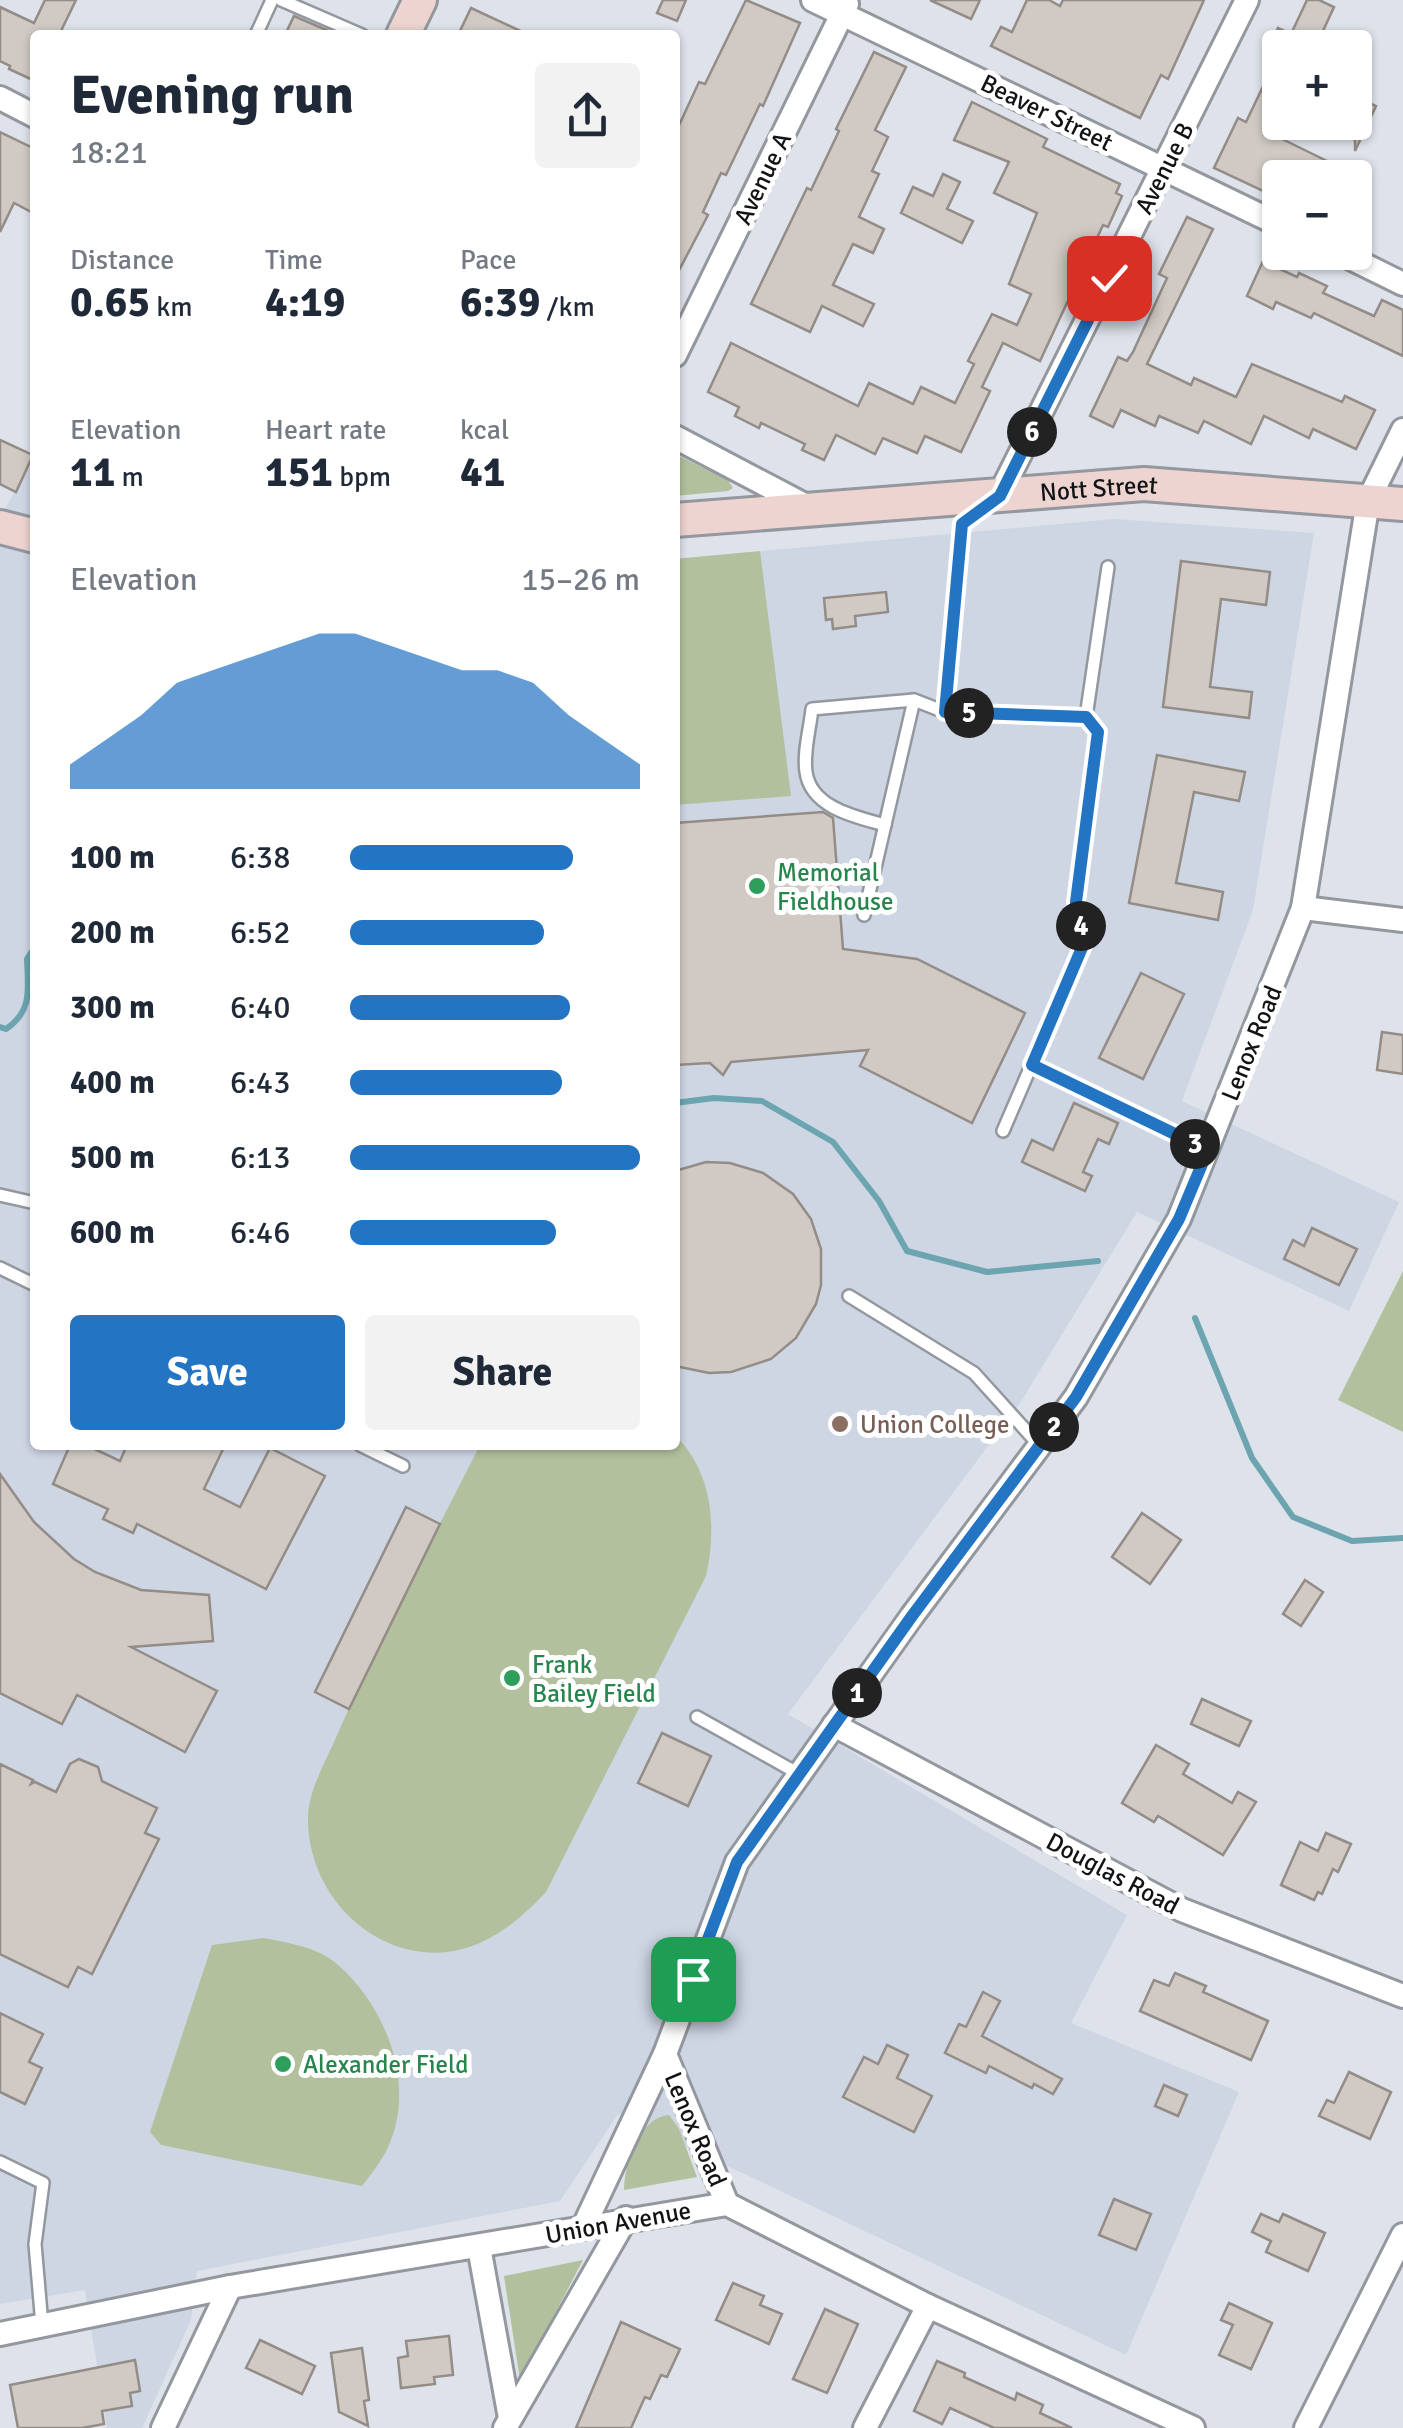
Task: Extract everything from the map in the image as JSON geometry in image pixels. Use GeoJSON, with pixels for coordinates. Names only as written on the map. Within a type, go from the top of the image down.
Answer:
{"type":"FeatureCollection","features":[{"type":"Feature","properties":{"kind":"main road"},"geometry":{"type":"LineString","coordinates":[[405,30],[420,0]]}},
{"type":"Feature","properties":{"kind":"main road","name":"Nott Street"},"geometry":{"type":"LineString","coordinates":[[680,520],[1144,484],[1403,504]]}},
{"type":"Feature","properties":{"kind":"main road"},"geometry":{"type":"LineString","coordinates":[[0,527],[30,535]]}},
{"type":"Feature","properties":{"kind":"street","name":"Beaver Street"},"geometry":{"type":"LineString","coordinates":[[814,0],[846,7],[1262,215]]}},
{"type":"Feature","properties":{"kind":"street","name":"Avenue B"},"geometry":{"type":"LineString","coordinates":[[1000,496],[1248,0]]}},
{"type":"Feature","properties":{"kind":"street","name":"Avenue A"},"geometry":{"type":"LineString","coordinates":[[680,346],[846,7]]}},
{"type":"Feature","properties":{"kind":"street"},"geometry":{"type":"LineString","coordinates":[[0,98],[30,113]]}},
{"type":"Feature","properties":{"kind":"street"},"geometry":{"type":"LineString","coordinates":[[1372,269],[1403,284]]}},
{"type":"Feature","properties":{"kind":"street","name":"Lenox Road"},"geometry":{"type":"LineString","coordinates":[[583,2228],[665,2054],[737,1862],[1076,1397],[1179,1219],[1303,908],[1368,501],[1403,430]]}},
{"type":"Feature","properties":{"kind":"street"},"geometry":{"type":"LineString","coordinates":[[680,440],[810,508]]}},
{"type":"Feature","properties":{"kind":"street"},"geometry":{"type":"LineString","coordinates":[[1303,908],[1403,920]]}},
{"type":"Feature","properties":{"kind":"street","name":"Douglas Road"},"geometry":{"type":"LineString","coordinates":[[834,1724],[1182,1910],[1403,1996]]}},
{"type":"Feature","properties":{"kind":"street","name":"Lenox Road"},"geometry":{"type":"LineString","coordinates":[[665,2054],[728,2204]]}},
{"type":"Feature","properties":{"kind":"street","name":"Union Avenue"},"geometry":{"type":"LineString","coordinates":[[0,2334],[230,2287],[728,2204],[928,2306],[1193,2428]]}},
{"type":"Feature","properties":{"kind":"street"},"geometry":{"type":"LineString","coordinates":[[508,2423],[626,2218]]}},
{"type":"Feature","properties":{"kind":"street"},"geometry":{"type":"LineString","coordinates":[[1306,2428],[1401,2243]]}},
{"type":"Feature","properties":{"kind":"street"},"geometry":{"type":"LineString","coordinates":[[479,2248],[508,2423]]}},
{"type":"Feature","properties":{"kind":"street"},"geometry":{"type":"LineString","coordinates":[[163,2428],[230,2287]]}},
{"type":"Feature","properties":{"kind":"street"},"geometry":{"type":"LineString","coordinates":[[865,2428],[928,2306]]}},
{"type":"Feature","properties":{"kind":"lane"},"geometry":{"type":"LineString","coordinates":[[258,30],[272,0]]}},
{"type":"Feature","properties":{"kind":"lane"},"geometry":{"type":"LineString","coordinates":[[281,0],[350,30]]}},
{"type":"Feature","properties":{"kind":"lane"},"geometry":{"type":"LineString","coordinates":[[945,712],[962,524],[1000,496]]}},
{"type":"Feature","properties":{"kind":"lane"},"geometry":{"type":"LineString","coordinates":[[1003,1131],[1084,943],[1076,902],[1098,732],[1086,717],[1108,567]]}},
{"type":"Feature","properties":{"kind":"lane"},"geometry":{"type":"LineString","coordinates":[[864,915],[914,700]]}},
{"type":"Feature","properties":{"kind":"lane"},"geometry":{"type":"LineString","coordinates":[[885,825],[849,816],[816,797],[806,772],[812,709],[914,700],[945,712],[1086,717]]}},
{"type":"Feature","properties":{"kind":"lane"},"geometry":{"type":"LineString","coordinates":[[1032,1065],[1208,1150]]}},
{"type":"Feature","properties":{"kind":"lane"},"geometry":{"type":"LineString","coordinates":[[0,1196],[30,1202]]}},
{"type":"Feature","properties":{"kind":"lane"},"geometry":{"type":"LineString","coordinates":[[0,1268],[30,1282]]}},
{"type":"Feature","properties":{"kind":"lane"},"geometry":{"type":"LineString","coordinates":[[849,1296],[974,1374],[1040,1446]]}},
{"type":"Feature","properties":{"kind":"lane"},"geometry":{"type":"LineString","coordinates":[[370,1450],[403,1466]]}},
{"type":"Feature","properties":{"kind":"lane"},"geometry":{"type":"LineString","coordinates":[[697,1717],[799,1774]]}},
{"type":"Feature","properties":{"kind":"lane"},"geometry":{"type":"LineString","coordinates":[[0,2162],[43,2183],[36,2244],[42,2326]]}},
{"type":"Feature","properties":{"kind":"shaded area","name":"Union College"},"geometry":{"type":"Polygon","coordinates":[[[30,464],[30,1450],[680,1450],[680,559],[1114,519],[1314,533],[1253,910],[1182,1101],[1399,1202],[1349,1311],[1137,1212],[1020,1403],[788,1714],[1127,1915],[1071,2023],[1239,2092],[1126,2355],[618,2114],[560,2201],[197,2271],[191,2320],[142,2428],[107,2428],[85,2290],[0,2304],[0,518],[30,464]]]}},
{"type":"Feature","properties":{"kind":"green space"},"geometry":{"type":"Polygon","coordinates":[[[680,456],[728,480],[733,488],[680,496],[680,456]]]}},
{"type":"Feature","properties":{"kind":"green space"},"geometry":{"type":"Polygon","coordinates":[[[760,551],[791,796],[680,805],[680,559],[760,551]]]}},
{"type":"Feature","properties":{"kind":"green space"},"geometry":{"type":"Polygon","coordinates":[[[1403,1271],[1403,1432],[1338,1400],[1403,1271]]]}},
{"type":"Feature","properties":{"kind":"green space"},"geometry":{"type":"Polygon","coordinates":[[[680,1441],[688,1450],[709,1501],[711,1539],[706,1576],[546,1892],[501,1932],[466,1948],[427,1952],[385,1942],[350,1917],[324,1883],[315,1863],[308,1819],[311,1797],[372,1660],[477,1450],[680,1450],[680,1441]]]}},
{"type":"Feature","properties":{"kind":"green space","name":"Alexander Field"},"geometry":{"type":"Polygon","coordinates":[[[264,1938],[302,1946],[337,1964],[370,2002],[392,2048],[398,2073],[396,2123],[386,2152],[362,2186],[161,2145],[150,2132],[212,1945],[264,1938]]]}},
{"type":"Feature","properties":{"kind":"green space"},"geometry":{"type":"Polygon","coordinates":[[[669,2115],[679,2129],[697,2177],[624,2190],[635,2144],[649,2124],[669,2115]]]}},
{"type":"Feature","properties":{"kind":"green space"},"geometry":{"type":"Polygon","coordinates":[[[583,2260],[520,2380],[504,2276],[583,2260]]]}},
{"type":"Feature","properties":{"kind":"building"},"geometry":{"type":"Polygon","coordinates":[[[45,0],[76,0],[61,30],[30,30],[30,79],[0,61],[0,7],[34,23],[45,0]]]}},
{"type":"Feature","properties":{"kind":"building"},"geometry":{"type":"Polygon","coordinates":[[[663,0],[686,0],[677,21],[657,13],[663,0]]]}},
{"type":"Feature","properties":{"kind":"building"},"geometry":{"type":"Polygon","coordinates":[[[746,0],[800,23],[763,106],[760,104],[726,175],[721,173],[703,212],[708,215],[680,268],[680,123],[699,82],[705,84],[746,0]]]}},
{"type":"Feature","properties":{"kind":"building"},"geometry":{"type":"Polygon","coordinates":[[[930,0],[980,0],[971,19],[930,0]]]}},
{"type":"Feature","properties":{"kind":"building"},"geometry":{"type":"Polygon","coordinates":[[[1027,0],[1049,0],[1060,6],[1063,0],[1204,0],[1168,79],[1161,75],[1140,118],[991,46],[1001,27],[1012,32],[1027,0]]]}},
{"type":"Feature","properties":{"kind":"building"},"geometry":{"type":"Polygon","coordinates":[[[1307,0],[1319,0],[1334,7],[1323,30],[1293,30],[1307,0]]]}},
{"type":"Feature","properties":{"kind":"building"},"geometry":{"type":"Polygon","coordinates":[[[471,8],[518,30],[460,30],[471,8]]]}},
{"type":"Feature","properties":{"kind":"building"},"geometry":{"type":"Polygon","coordinates":[[[294,16],[326,30],[287,30],[294,16]]]}},
{"type":"Feature","properties":{"kind":"building"},"geometry":{"type":"Polygon","coordinates":[[[874,52],[906,67],[875,130],[888,137],[872,171],[879,174],[859,217],[884,229],[873,253],[853,244],[833,285],[874,304],[863,326],[822,306],[810,332],[751,304],[807,188],[811,190],[874,52]]]}},
{"type":"Feature","properties":{"kind":"building"},"geometry":{"type":"Polygon","coordinates":[[[1262,89],[1262,140],[1284,140],[1325,160],[1262,160],[1262,191],[1214,168],[1238,118],[1246,122],[1262,89]]]}},
{"type":"Feature","properties":{"kind":"building"},"geometry":{"type":"Polygon","coordinates":[[[972,102],[1047,139],[1043,147],[1120,184],[1116,193],[1122,196],[1108,227],[1103,225],[1040,361],[1003,343],[982,387],[990,391],[961,452],[925,436],[917,453],[883,438],[875,454],[836,435],[824,460],[802,450],[805,444],[761,423],[759,428],[735,416],[739,407],[708,392],[731,343],[858,406],[869,383],[913,404],[921,387],[955,403],[974,364],[968,361],[992,314],[1017,325],[1031,294],[1009,284],[1037,213],[994,193],[1009,162],[954,140],[972,102]]]}},
{"type":"Feature","properties":{"kind":"building"},"geometry":{"type":"Polygon","coordinates":[[[0,132],[30,147],[30,211],[14,203],[0,232],[0,132]]]}},
{"type":"Feature","properties":{"kind":"building"},"geometry":{"type":"Polygon","coordinates":[[[943,174],[960,182],[947,209],[973,221],[962,243],[901,213],[913,187],[933,196],[943,174]]]}},
{"type":"Feature","properties":{"kind":"building"},"geometry":{"type":"Polygon","coordinates":[[[1187,217],[1213,229],[1147,364],[1191,385],[1194,378],[1236,397],[1252,364],[1342,402],[1345,396],[1375,410],[1356,449],[1313,429],[1309,438],[1264,416],[1251,444],[1204,421],[1198,433],[1159,416],[1155,426],[1121,410],[1113,427],[1090,416],[1118,357],[1127,361],[1133,352],[1167,278],[1159,274],[1187,217]]]}},
{"type":"Feature","properties":{"kind":"building"},"geometry":{"type":"Polygon","coordinates":[[[1262,263],[1262,270],[1282,270],[1297,277],[1299,273],[1327,286],[1323,293],[1374,316],[1382,300],[1403,310],[1403,356],[1314,313],[1311,318],[1276,302],[1273,309],[1247,296],[1262,263]]]}},
{"type":"Feature","properties":{"kind":"building"},"geometry":{"type":"Polygon","coordinates":[[[0,440],[30,454],[30,462],[16,492],[0,484],[0,440]]]}},
{"type":"Feature","properties":{"kind":"building"},"geometry":{"type":"Polygon","coordinates":[[[1181,561],[1270,572],[1266,605],[1221,599],[1210,687],[1252,692],[1249,718],[1163,707],[1181,561]]]}},
{"type":"Feature","properties":{"kind":"building"},"geometry":{"type":"Polygon","coordinates":[[[886,592],[888,612],[855,616],[856,626],[833,629],[832,619],[826,620],[824,598],[886,592]]]}},
{"type":"Feature","properties":{"kind":"building"},"geometry":{"type":"Polygon","coordinates":[[[1157,755],[1245,772],[1239,801],[1194,792],[1176,883],[1223,892],[1218,920],[1129,903],[1157,755]]]}},
{"type":"Feature","properties":{"kind":"building","name":"Memorial Fieldhouse"},"geometry":{"type":"Polygon","coordinates":[[[823,812],[833,818],[843,949],[917,959],[1025,1013],[972,1123],[860,1066],[868,1050],[731,1062],[723,1075],[710,1063],[680,1065],[680,823],[823,812]]]}},
{"type":"Feature","properties":{"kind":"building"},"geometry":{"type":"Polygon","coordinates":[[[1141,973],[1184,994],[1143,1079],[1099,1058],[1141,973]]]}},
{"type":"Feature","properties":{"kind":"building"},"geometry":{"type":"Polygon","coordinates":[[[1382,1032],[1403,1035],[1403,1074],[1377,1070],[1382,1032]]]}},
{"type":"Feature","properties":{"kind":"building"},"geometry":{"type":"Polygon","coordinates":[[[1074,1103],[1118,1123],[1109,1144],[1098,1139],[1083,1172],[1092,1176],[1085,1191],[1022,1162],[1032,1140],[1053,1150],[1074,1103]]]}},
{"type":"Feature","properties":{"kind":"building"},"geometry":{"type":"Polygon","coordinates":[[[706,1162],[730,1163],[763,1173],[793,1194],[811,1219],[821,1249],[821,1285],[816,1304],[796,1338],[771,1359],[731,1372],[709,1373],[680,1367],[680,1170],[706,1162]]]}},
{"type":"Feature","properties":{"kind":"building"},"geometry":{"type":"Polygon","coordinates":[[[1312,1228],[1357,1249],[1339,1285],[1284,1259],[1293,1240],[1304,1246],[1312,1228]]]}},
{"type":"Feature","properties":{"kind":"building"},"geometry":{"type":"Polygon","coordinates":[[[68,1450],[97,1450],[120,1461],[125,1450],[223,1450],[204,1489],[240,1507],[269,1450],[325,1476],[266,1589],[137,1524],[133,1533],[103,1519],[108,1509],[53,1484],[68,1450]]]}},
{"type":"Feature","properties":{"kind":"building"},"geometry":{"type":"Polygon","coordinates":[[[0,1474],[34,1522],[74,1559],[95,1572],[141,1590],[209,1595],[213,1641],[131,1647],[217,1691],[185,1752],[77,1695],[62,1724],[0,1693],[0,1474]]]}},
{"type":"Feature","properties":{"kind":"building"},"geometry":{"type":"Polygon","coordinates":[[[406,1507],[440,1524],[349,1709],[315,1692],[406,1507]]]}},
{"type":"Feature","properties":{"kind":"building"},"geometry":{"type":"Polygon","coordinates":[[[1142,1513],[1181,1540],[1150,1584],[1112,1557],[1142,1513]]]}},
{"type":"Feature","properties":{"kind":"building"},"geometry":{"type":"Polygon","coordinates":[[[1305,1580],[1323,1592],[1301,1626],[1283,1614],[1305,1580]]]}},
{"type":"Feature","properties":{"kind":"building"},"geometry":{"type":"Polygon","coordinates":[[[1202,1699],[1251,1721],[1239,1746],[1191,1724],[1202,1699]]]}},
{"type":"Feature","properties":{"kind":"building"},"geometry":{"type":"Polygon","coordinates":[[[662,1733],[711,1756],[688,1806],[638,1783],[662,1733]]]}},
{"type":"Feature","properties":{"kind":"building"},"geometry":{"type":"Polygon","coordinates":[[[1156,1745],[1189,1764],[1183,1774],[1232,1803],[1238,1792],[1256,1802],[1223,1855],[1158,1816],[1154,1822],[1122,1803],[1156,1745]]]}},
{"type":"Feature","properties":{"kind":"building"},"geometry":{"type":"Polygon","coordinates":[[[79,1759],[98,1767],[102,1781],[157,1808],[145,1833],[159,1839],[92,1974],[78,1967],[68,1987],[0,1954],[0,1764],[33,1780],[31,1784],[35,1782],[56,1792],[70,1764],[79,1759]]]}},
{"type":"Feature","properties":{"kind":"building"},"geometry":{"type":"Polygon","coordinates":[[[1326,1833],[1351,1844],[1338,1872],[1333,1869],[1322,1894],[1318,1892],[1314,1900],[1281,1885],[1300,1842],[1318,1851],[1326,1833]]]}},
{"type":"Feature","properties":{"kind":"building"},"geometry":{"type":"Polygon","coordinates":[[[1175,1973],[1206,1986],[1203,1992],[1268,2021],[1251,2060],[1140,2011],[1154,1980],[1169,1986],[1175,1973]]]}},
{"type":"Feature","properties":{"kind":"building"},"geometry":{"type":"Polygon","coordinates":[[[983,1992],[1000,2001],[982,2036],[1062,2079],[1053,2094],[989,2066],[986,2073],[945,2053],[959,2024],[966,2027],[983,1992]]]}},
{"type":"Feature","properties":{"kind":"building"},"geometry":{"type":"Polygon","coordinates":[[[0,2013],[43,2034],[29,2062],[42,2068],[25,2104],[0,2092],[0,2013]]]}},
{"type":"Feature","properties":{"kind":"building"},"geometry":{"type":"Polygon","coordinates":[[[887,2045],[908,2055],[897,2078],[932,2096],[914,2132],[843,2097],[864,2057],[878,2064],[887,2045]]]}},
{"type":"Feature","properties":{"kind":"building"},"geometry":{"type":"Polygon","coordinates":[[[1349,2072],[1391,2092],[1370,2139],[1319,2116],[1327,2100],[1334,2103],[1349,2072]]]}},
{"type":"Feature","properties":{"kind":"building"},"geometry":{"type":"Polygon","coordinates":[[[1164,2085],[1187,2095],[1178,2116],[1155,2106],[1164,2085]]]}},
{"type":"Feature","properties":{"kind":"building"},"geometry":{"type":"Polygon","coordinates":[[[1114,2199],[1151,2214],[1136,2250],[1099,2235],[1114,2199]]]}},
{"type":"Feature","properties":{"kind":"building"},"geometry":{"type":"Polygon","coordinates":[[[1261,2214],[1279,2222],[1283,2214],[1325,2233],[1308,2271],[1266,2252],[1271,2241],[1252,2232],[1261,2214]]]}},
{"type":"Feature","properties":{"kind":"building"},"geometry":{"type":"Polygon","coordinates":[[[733,2283],[764,2296],[760,2305],[782,2314],[769,2344],[716,2320],[733,2283]]]}},
{"type":"Feature","properties":{"kind":"building"},"geometry":{"type":"Polygon","coordinates":[[[1229,2303],[1272,2323],[1251,2369],[1219,2355],[1233,2325],[1221,2320],[1229,2303]]]}},
{"type":"Feature","properties":{"kind":"building"},"geometry":{"type":"Polygon","coordinates":[[[825,2309],[858,2324],[827,2393],[793,2379],[825,2309]]]}},
{"type":"Feature","properties":{"kind":"building"},"geometry":{"type":"Polygon","coordinates":[[[621,2322],[680,2349],[667,2377],[661,2375],[650,2399],[645,2397],[631,2428],[576,2428],[621,2322]]]}},
{"type":"Feature","properties":{"kind":"building"},"geometry":{"type":"Polygon","coordinates":[[[449,2336],[453,2375],[434,2377],[435,2384],[401,2388],[398,2358],[408,2356],[406,2341],[449,2336]]]}},
{"type":"Feature","properties":{"kind":"building"},"geometry":{"type":"Polygon","coordinates":[[[260,2340],[315,2366],[302,2394],[246,2368],[260,2340]]]}},
{"type":"Feature","properties":{"kind":"building"},"geometry":{"type":"Polygon","coordinates":[[[362,2348],[368,2426],[339,2412],[331,2353],[362,2348]]]}},
{"type":"Feature","properties":{"kind":"building"},"geometry":{"type":"Polygon","coordinates":[[[135,2360],[140,2391],[130,2393],[132,2406],[102,2411],[104,2424],[18,2428],[10,2385],[135,2360]]]}},
{"type":"Feature","properties":{"kind":"building"},"geometry":{"type":"Polygon","coordinates":[[[937,2361],[1015,2400],[1017,2393],[1043,2405],[1040,2413],[1072,2428],[994,2428],[950,2408],[942,2424],[914,2411],[937,2361]]]}},
{"type":"Feature","properties":{"kind":"waterway"},"geometry":{"type":"LineString","coordinates":[[0,1027],[6,1029],[15,1022],[25,1007],[30,954]]}},
{"type":"Feature","properties":{"kind":"waterway"},"geometry":{"type":"LineString","coordinates":[[680,1102],[714,1098],[762,1101],[833,1142],[879,1201],[907,1251],[987,1272],[1098,1261]]}},
{"type":"Feature","properties":{"kind":"waterway"},"geometry":{"type":"LineString","coordinates":[[1195,1318],[1252,1458],[1293,1517],[1352,1541],[1403,1538]]}},
{"type":"Feature","properties":{"kind":"place","name":"Memorial Fieldhouse"},"geometry":{"type":"Point","coordinates":[757,886]}},
{"type":"Feature","properties":{"kind":"place","name":"Union College"},"geometry":{"type":"Point","coordinates":[840,1424]}},
{"type":"Feature","properties":{"kind":"place","name":"Frank Bailey Field"},"geometry":{"type":"Point","coordinates":[512,1678]}},
{"type":"Feature","properties":{"kind":"place","name":"Alexander Field"},"geometry":{"type":"Point","coordinates":[283,2064]}},
{"type":"Feature","properties":{"kind":"route"},"geometry":{"type":"LineString","coordinates":[[693,1979],[737,1862],[912,1616],[1076,1397],[1179,1219],[1208,1150],[1032,1065],[1084,943],[1076,902],[1098,732],[1086,717],[945,712],[962,524],[1000,496],[1109,278]]}}]}
